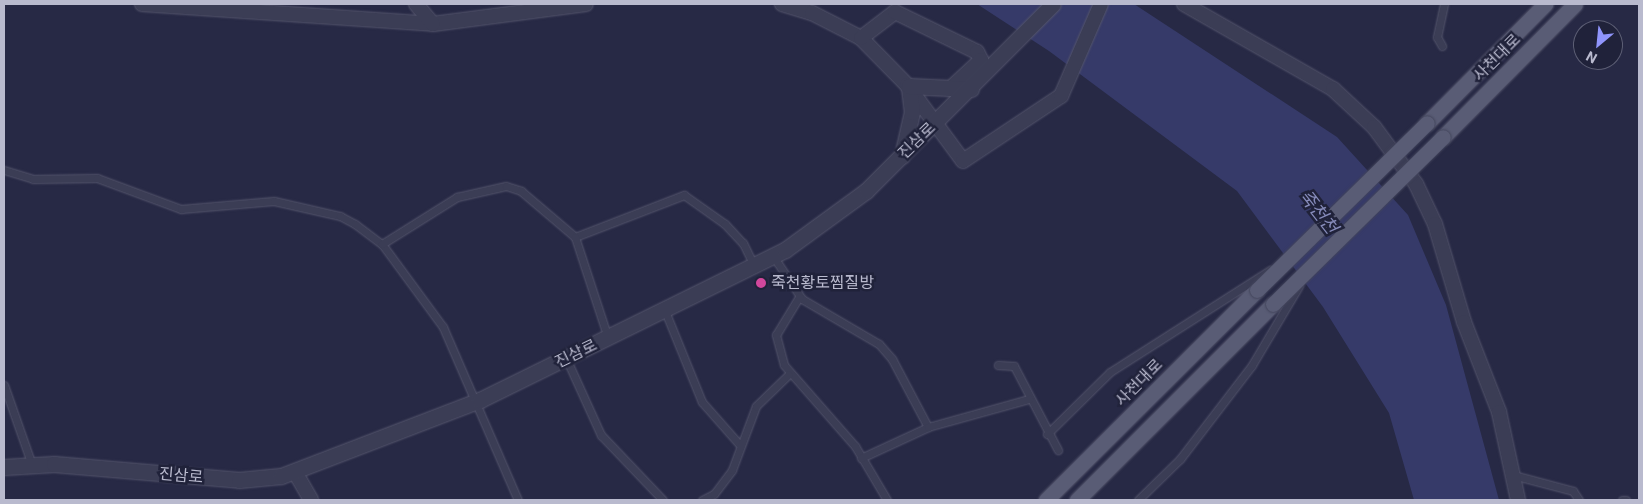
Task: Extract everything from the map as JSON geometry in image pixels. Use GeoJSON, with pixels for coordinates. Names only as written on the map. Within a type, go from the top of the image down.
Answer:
{"type":"FeatureCollection","features":[{"type":"Feature","properties":{"kind":"main road","name":"사천대로"},"geometry":{"type":"LineString","coordinates":[[1046,500],[1545,4]]}},
{"type":"Feature","properties":{"kind":"main road","name":"사천대로"},"geometry":{"type":"LineString","coordinates":[[1076,500],[1575,4]]}},
{"type":"Feature","properties":{"kind":"street"},"geometry":{"type":"LineString","coordinates":[[142,4],[433,24],[586,4]]}},
{"type":"Feature","properties":{"kind":"street"},"geometry":{"type":"LineString","coordinates":[[416,4],[433,24]]}},
{"type":"Feature","properties":{"kind":"street"},"geometry":{"type":"LineString","coordinates":[[782,4],[812,13],[862,38],[908,86],[934,125],[963,161],[1064,89],[1101,4]]}},
{"type":"Feature","properties":{"kind":"street","name":"진삼로"},"geometry":{"type":"LineString","coordinates":[[4,467],[32,465],[239,480],[295,472],[474,402],[665,311],[773,256],[866,191],[1005,56],[1053,4]]}},
{"type":"Feature","properties":{"kind":"street"},"geometry":{"type":"LineString","coordinates":[[1184,4],[1333,89],[1374,127],[1416,184],[1435,224],[1464,322],[1499,412],[1518,500]]}},
{"type":"Feature","properties":{"kind":"street"},"geometry":{"type":"LineString","coordinates":[[862,38],[895,12],[976,52],[981,60],[952,88]]}},
{"type":"Feature","properties":{"kind":"street"},"geometry":{"type":"LineString","coordinates":[[908,86],[971,89]]}},
{"type":"Feature","properties":{"kind":"street"},"geometry":{"type":"LineString","coordinates":[[902,157],[912,112],[908,86]]}},
{"type":"Feature","properties":{"kind":"street"},"geometry":{"type":"LineString","coordinates":[[295,472],[311,500]]}},
{"type":"Feature","properties":{"kind":"lane"},"geometry":{"type":"LineString","coordinates":[[1442,46],[1438,37],[1444,4]]}},
{"type":"Feature","properties":{"kind":"lane"},"geometry":{"type":"LineString","coordinates":[[4,170],[33,179],[97,178],[181,209],[274,200],[340,216],[382,244],[443,327],[518,500]]}},
{"type":"Feature","properties":{"kind":"lane"},"geometry":{"type":"LineString","coordinates":[[382,244],[456,197],[506,186],[521,191],[575,237],[608,338]]}},
{"type":"Feature","properties":{"kind":"lane"},"geometry":{"type":"LineString","coordinates":[[575,237],[684,195],[725,224],[743,243],[754,266]]}},
{"type":"Feature","properties":{"kind":"lane"},"geometry":{"type":"LineString","coordinates":[[773,256],[799,297],[879,344],[892,359],[928,428]]}},
{"type":"Feature","properties":{"kind":"lane"},"geometry":{"type":"LineString","coordinates":[[1047,434],[1110,372],[1291,256]]}},
{"type":"Feature","properties":{"kind":"lane"},"geometry":{"type":"LineString","coordinates":[[1138,500],[1180,459],[1252,365],[1307,270]]}},
{"type":"Feature","properties":{"kind":"lane"},"geometry":{"type":"LineString","coordinates":[[799,297],[776,335],[788,375],[861,458],[887,500]]}},
{"type":"Feature","properties":{"kind":"lane"},"geometry":{"type":"LineString","coordinates":[[665,311],[702,402],[739,444]]}},
{"type":"Feature","properties":{"kind":"lane"},"geometry":{"type":"LineString","coordinates":[[566,358],[600,435],[663,500]]}},
{"type":"Feature","properties":{"kind":"lane"},"geometry":{"type":"LineString","coordinates":[[998,365],[1014,366],[1047,434],[1058,450]]}},
{"type":"Feature","properties":{"kind":"lane"},"geometry":{"type":"LineString","coordinates":[[702,500],[723,486],[756,406],[788,375]]}},
{"type":"Feature","properties":{"kind":"lane"},"geometry":{"type":"LineString","coordinates":[[4,385],[32,465]]}},
{"type":"Feature","properties":{"kind":"lane"},"geometry":{"type":"LineString","coordinates":[[861,458],[928,428],[1029,399]]}},
{"type":"Feature","properties":{"kind":"lane"},"geometry":{"type":"LineString","coordinates":[[1513,475],[1573,491],[1578,500]]}},
{"type":"Feature","properties":{"kind":"water","name":"죽천천"},"geometry":{"type":"Polygon","coordinates":[[[977,4],[1134,4],[1337,137],[1408,215],[1446,305],[1499,500],[1414,500],[1389,413],[1323,307],[1237,191],[1049,51],[977,4]]]}},
{"type":"Feature","properties":{"kind":"place","name":"죽천황토찜질방"},"geometry":{"type":"Point","coordinates":[761,283]}}]}
